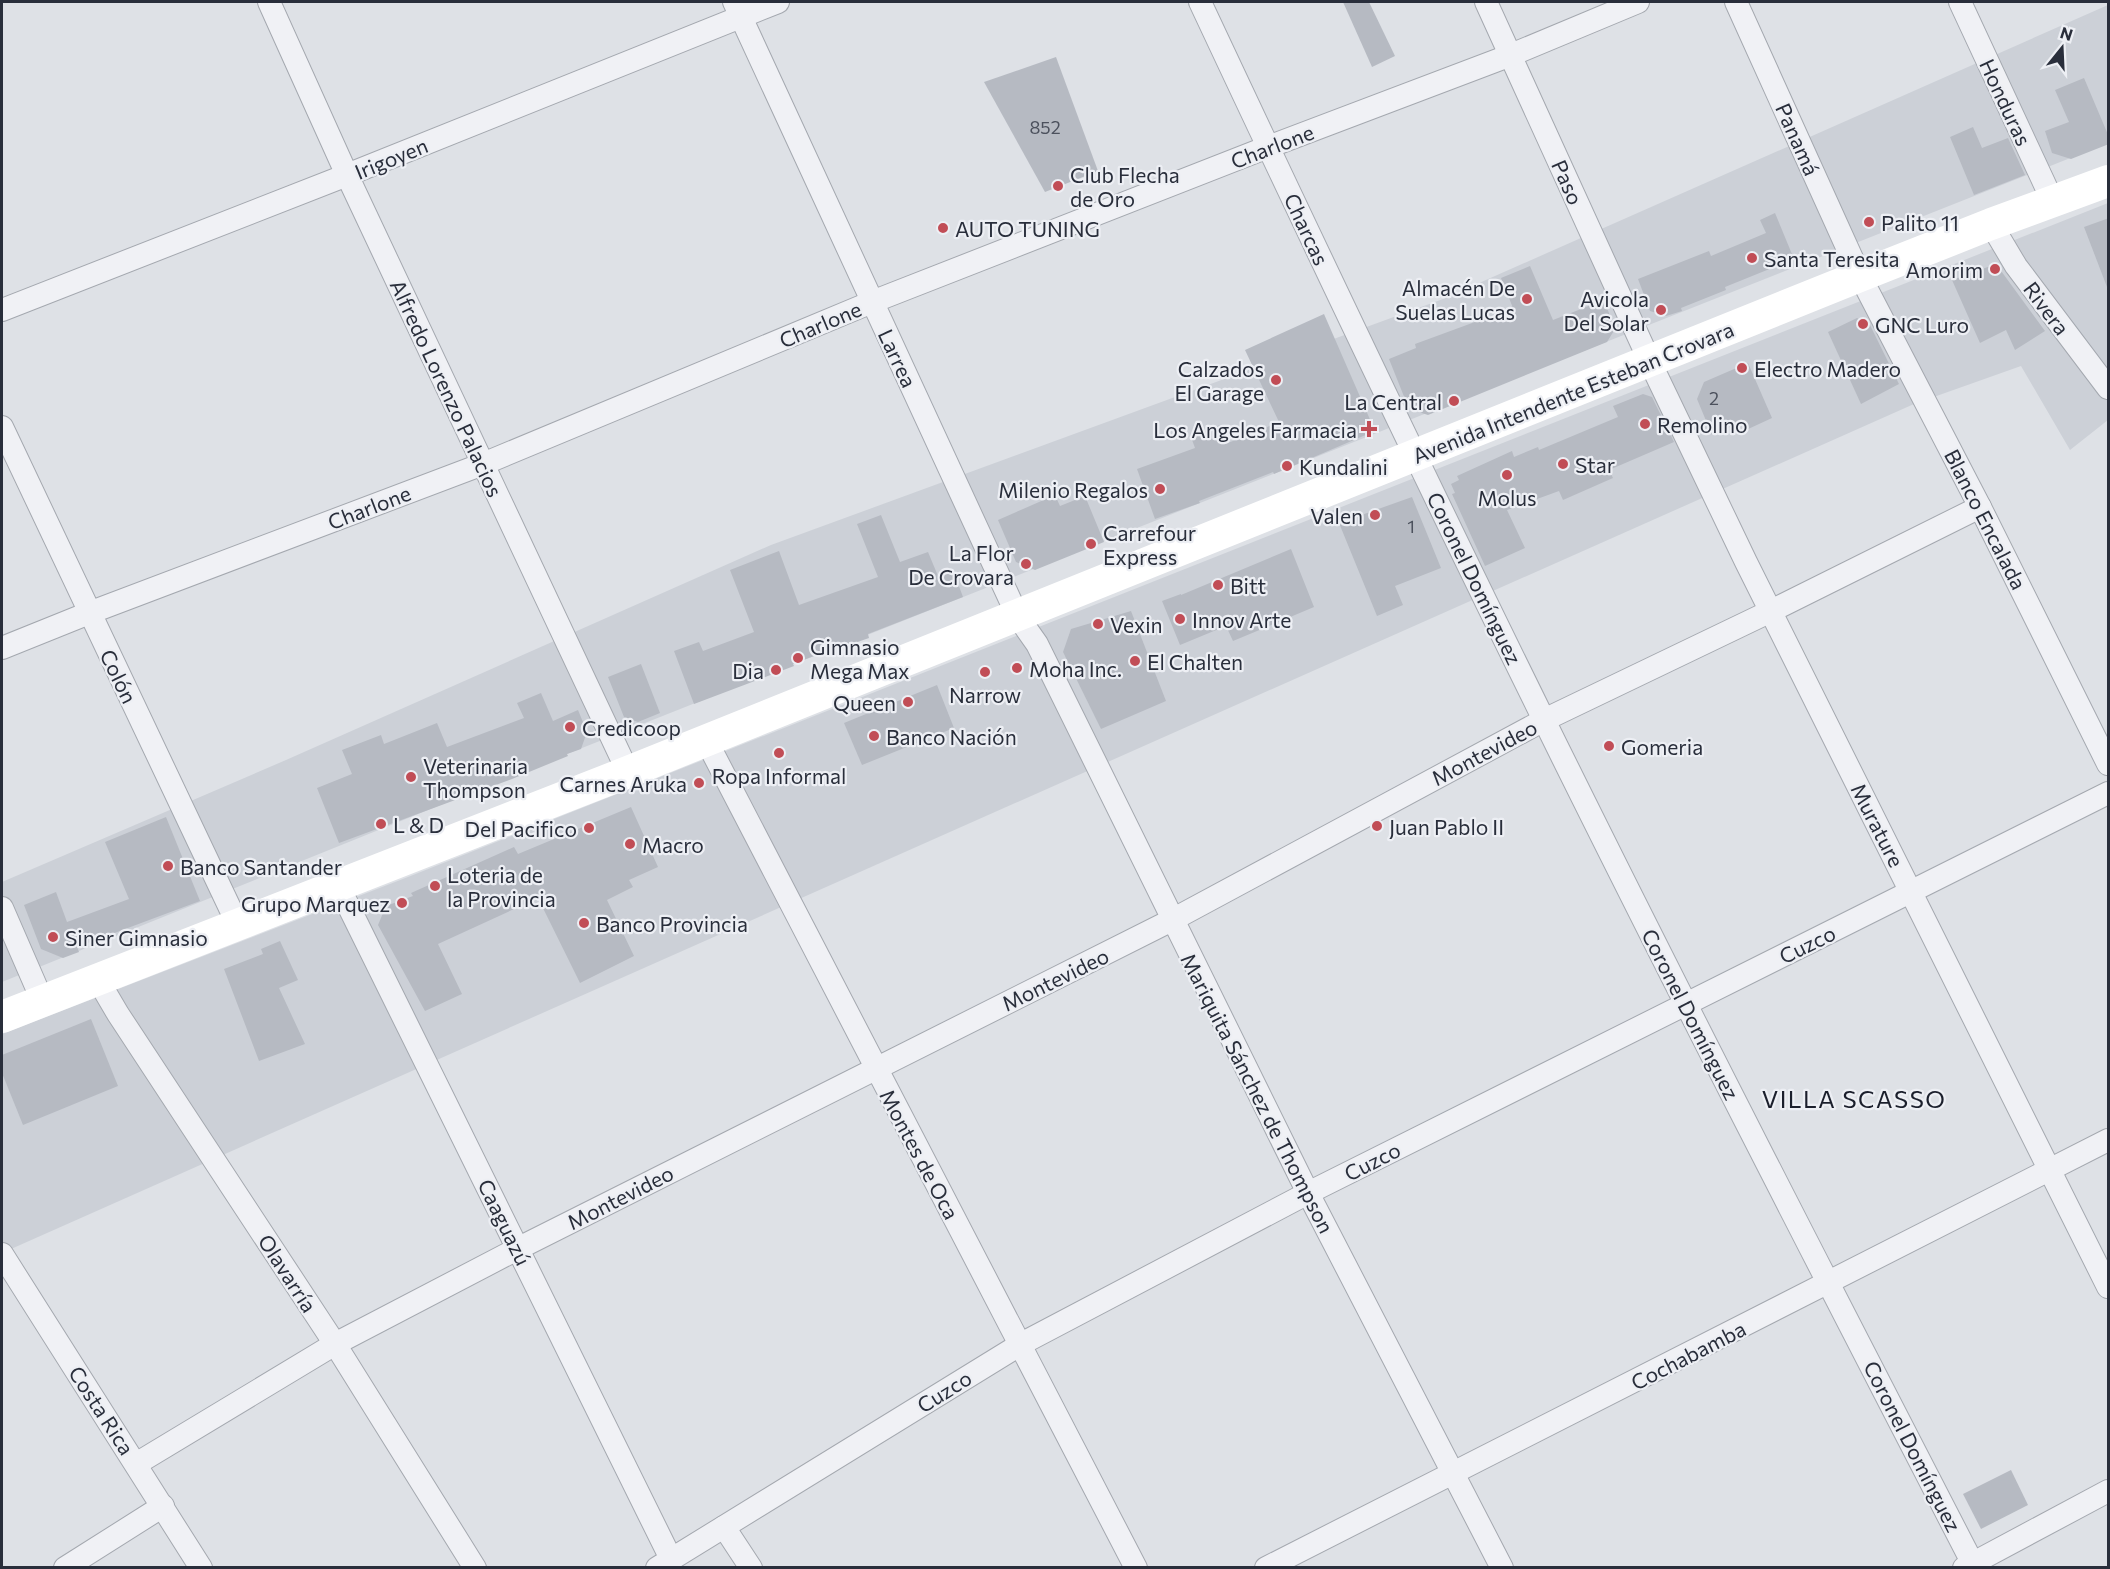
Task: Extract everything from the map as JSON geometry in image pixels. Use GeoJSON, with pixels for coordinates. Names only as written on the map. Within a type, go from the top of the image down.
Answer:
{"type":"FeatureCollection","features":[{"type":"Feature","properties":{"kind":"main road","name":"Avenida Intendente Esteban Crovara"},"geometry":{"type":"LineString","coordinates":[[2,1017],[1018,617],[1058,598],[1990,224],[2109,181]]}},
{"type":"Feature","properties":{"kind":"street","name":"Alfredo Lorenzo Palacios"},"geometry":{"type":"LineString","coordinates":[[269,2],[628,772]]}},
{"type":"Feature","properties":{"kind":"street","name":"Irigoyen"},"geometry":{"type":"LineString","coordinates":[[2,310],[348,175],[738,9],[778,2]]}},
{"type":"Feature","properties":{"kind":"street","name":"Charcas"},"geometry":{"type":"LineString","coordinates":[[1200,2],[1415,456]]}},
{"type":"Feature","properties":{"kind":"street","name":"Paso"},"geometry":{"type":"LineString","coordinates":[[1486,2],[1650,362]]}},
{"type":"Feature","properties":{"kind":"street","name":"Charlone"},"geometry":{"type":"LineString","coordinates":[[2,648],[483,464],[872,302],[1511,55],[1638,2]]}},
{"type":"Feature","properties":{"kind":"street","name":"Panamá"},"geometry":{"type":"LineString","coordinates":[[1736,2],[1860,276]]}},
{"type":"Feature","properties":{"kind":"street","name":"Honduras"},"geometry":{"type":"LineString","coordinates":[[1960,2],[2053,202]]}},
{"type":"Feature","properties":{"kind":"street","name":"Larrea"},"geometry":{"type":"LineString","coordinates":[[738,9],[1018,617]]}},
{"type":"Feature","properties":{"kind":"street","name":"Rivera"},"geometry":{"type":"LineString","coordinates":[[1990,224],[2016,266],[2109,388]]}},
{"type":"Feature","properties":{"kind":"street","name":"Blanco Encalada"},"geometry":{"type":"LineString","coordinates":[[1860,276],[1980,507],[2109,764]]}},
{"type":"Feature","properties":{"kind":"street","name":"Murature"},"geometry":{"type":"LineString","coordinates":[[1650,362],[1771,611],[2109,1287]]}},
{"type":"Feature","properties":{"kind":"street","name":"Colón"},"geometry":{"type":"LineString","coordinates":[[2,427],[238,925]]}},
{"type":"Feature","properties":{"kind":"street","name":"Coronel Domínguez"},"geometry":{"type":"LineString","coordinates":[[1415,456],[1685,1004],[1830,1283],[1971,1566]]}},
{"type":"Feature","properties":{"kind":"street","name":"Montevideo"},"geometry":{"type":"LineString","coordinates":[[136,1464],[334,1344],[519,1248],[1172,920],[1544,720],[1980,507]]}},
{"type":"Feature","properties":{"kind":"street","name":"Mariquita Sánchez de Thompson"},"geometry":{"type":"LineString","coordinates":[[1018,617],[1037,644],[1308,1193],[1502,1568]]}},
{"type":"Feature","properties":{"kind":"street","name":"Montes de Oca"},"geometry":{"type":"LineString","coordinates":[[706,740],[1136,1568]]}},
{"type":"Feature","properties":{"kind":"street","name":"Cuzco"},"geometry":{"type":"LineString","coordinates":[[664,1563],[1021,1344],[1308,1193],[2109,793]]}},
{"type":"Feature","properties":{"kind":"street","name":"Caaguazú"},"geometry":{"type":"LineString","coordinates":[[338,885],[519,1248],[664,1563]]}},
{"type":"Feature","properties":{"kind":"street"},"geometry":{"type":"LineString","coordinates":[[2,909],[42,1000]]}},
{"type":"Feature","properties":{"kind":"street","name":"Olavarría"},"geometry":{"type":"LineString","coordinates":[[98,980],[334,1344],[475,1568]]}},
{"type":"Feature","properties":{"kind":"street","name":"Cochabamba"},"geometry":{"type":"LineString","coordinates":[[1266,1568],[2109,1140]]}},
{"type":"Feature","properties":{"kind":"street","name":"Costa Rica"},"geometry":{"type":"LineString","coordinates":[[2,1254],[201,1568]]}},
{"type":"Feature","properties":{"kind":"street"},"geometry":{"type":"LineString","coordinates":[[1971,1566],[2109,1491]]}},
{"type":"Feature","properties":{"kind":"street"},"geometry":{"type":"LineString","coordinates":[[65,1568],[163,1506]]}},
{"type":"Feature","properties":{"kind":"street"},"geometry":{"type":"LineString","coordinates":[[724,1527],[751,1568]]}},
{"type":"Feature","properties":{"kind":"shaded area"},"geometry":{"type":"Polygon","coordinates":[[[2108,5],[2108,143],[582,748],[2,982],[2,882],[286,760],[771,545],[1443,299],[2108,5]]]}},
{"type":"Feature","properties":{"kind":"shaded area"},"geometry":{"type":"Polygon","coordinates":[[[2108,203],[2108,420],[2070,450],[2021,366],[1914,404],[2,1253],[2,1034],[408,877],[2108,203]]]}},
{"type":"Feature","properties":{"kind":"building"},"geometry":{"type":"Polygon","coordinates":[[[1343,2],[1369,2],[1395,56],[1372,67],[1343,2]]]}},
{"type":"Feature","properties":{"kind":"building"},"geometry":{"type":"Polygon","coordinates":[[[1056,57],[1098,171],[1045,192],[984,82],[1056,57]]]}},
{"type":"Feature","properties":{"kind":"building"},"geometry":{"type":"Polygon","coordinates":[[[2084,78],[2109,137],[2109,144],[2071,159],[2052,153],[2045,131],[2069,122],[2055,90],[2084,78]]]}},
{"type":"Feature","properties":{"kind":"building"},"geometry":{"type":"Polygon","coordinates":[[[1973,127],[1982,148],[2008,138],[2025,175],[1974,195],[1950,137],[1973,127]]]}},
{"type":"Feature","properties":{"kind":"building"},"geometry":{"type":"Polygon","coordinates":[[[1775,213],[1794,259],[1725,287],[1726,290],[1681,308],[1682,311],[1666,316],[1650,311],[1638,279],[1709,251],[1711,256],[1766,233],[1760,220],[1775,213]]]}},
{"type":"Feature","properties":{"kind":"building"},"geometry":{"type":"Polygon","coordinates":[[[2109,218],[2109,287],[2107,287],[2084,227],[2109,218]]]}},
{"type":"Feature","properties":{"kind":"building"},"geometry":{"type":"Polygon","coordinates":[[[1996,264],[2045,331],[2015,350],[2006,330],[1980,343],[1952,280],[1996,264]]]}},
{"type":"Feature","properties":{"kind":"building"},"geometry":{"type":"Polygon","coordinates":[[[1530,266],[1553,320],[1604,300],[1615,329],[1607,342],[1428,415],[1409,409],[1389,359],[1416,348],[1415,344],[1513,308],[1501,278],[1530,266]]]}},
{"type":"Feature","properties":{"kind":"building"},"geometry":{"type":"Polygon","coordinates":[[[1324,314],[1375,431],[1274,474],[1273,472],[1155,519],[1137,469],[1195,448],[1191,437],[1220,425],[1228,443],[1279,422],[1245,350],[1324,314]]]}},
{"type":"Feature","properties":{"kind":"building"},"geometry":{"type":"Polygon","coordinates":[[[1857,318],[1870,325],[1899,384],[1861,404],[1828,332],[1857,318]]]}},
{"type":"Feature","properties":{"kind":"building"},"geometry":{"type":"Polygon","coordinates":[[[1748,363],[1772,418],[1746,430],[1742,422],[1712,435],[1697,399],[1704,382],[1748,363]]]}},
{"type":"Feature","properties":{"kind":"building"},"geometry":{"type":"Polygon","coordinates":[[[1643,394],[1652,397],[1674,442],[1609,470],[1613,478],[1563,500],[1559,491],[1507,510],[1525,548],[1485,566],[1452,494],[1455,493],[1451,484],[1459,480],[1457,476],[1512,451],[1514,457],[1538,447],[1539,450],[1618,417],[1613,406],[1643,394]]]}},
{"type":"Feature","properties":{"kind":"building"},"geometry":{"type":"Polygon","coordinates":[[[1055,495],[1060,506],[1085,496],[1104,542],[1035,570],[1016,562],[998,520],[1055,495]]]}},
{"type":"Feature","properties":{"kind":"building"},"geometry":{"type":"Polygon","coordinates":[[[1412,497],[1441,568],[1395,586],[1403,605],[1377,616],[1339,523],[1412,497]]]}},
{"type":"Feature","properties":{"kind":"building"},"geometry":{"type":"Polygon","coordinates":[[[881,515],[900,562],[928,552],[938,576],[953,570],[963,597],[868,634],[869,638],[846,646],[845,644],[694,704],[674,651],[699,642],[703,651],[754,632],[730,570],[779,551],[799,605],[878,577],[857,524],[881,515]]]}},
{"type":"Feature","properties":{"kind":"building"},"geometry":{"type":"Polygon","coordinates":[[[1291,549],[1314,607],[1233,641],[1226,626],[1180,645],[1162,601],[1291,549]]]}},
{"type":"Feature","properties":{"kind":"building"},"geometry":{"type":"Polygon","coordinates":[[[1131,611],[1166,701],[1101,729],[1063,652],[1071,629],[1131,611]]]}},
{"type":"Feature","properties":{"kind":"building"},"geometry":{"type":"Polygon","coordinates":[[[641,664],[660,713],[638,722],[624,717],[608,677],[641,664]]]}},
{"type":"Feature","properties":{"kind":"building"},"geometry":{"type":"Polygon","coordinates":[[[937,685],[954,728],[862,765],[844,723],[937,685]]]}},
{"type":"Feature","properties":{"kind":"building"},"geometry":{"type":"Polygon","coordinates":[[[541,693],[553,721],[578,710],[587,732],[581,749],[512,779],[339,843],[317,788],[352,774],[342,750],[381,735],[384,744],[437,723],[447,747],[524,718],[517,703],[541,693]]]}},
{"type":"Feature","properties":{"kind":"building"},"geometry":{"type":"Polygon","coordinates":[[[631,807],[658,867],[629,880],[633,887],[607,900],[634,956],[580,983],[538,898],[438,944],[462,994],[425,1011],[378,925],[386,906],[413,896],[411,893],[514,847],[518,854],[631,807]]]}},
{"type":"Feature","properties":{"kind":"building"},"geometry":{"type":"Polygon","coordinates":[[[166,817],[200,901],[77,947],[79,952],[63,958],[41,949],[24,905],[56,892],[67,922],[129,899],[105,842],[166,817]]]}},
{"type":"Feature","properties":{"kind":"building"},"geometry":{"type":"Polygon","coordinates":[[[280,941],[298,980],[279,988],[305,1044],[259,1061],[224,969],[263,954],[261,949],[280,941]]]}},
{"type":"Feature","properties":{"kind":"building"},"geometry":{"type":"Polygon","coordinates":[[[91,1019],[118,1086],[23,1125],[2,1073],[2,1055],[91,1019]]]}},
{"type":"Feature","properties":{"kind":"building"},"geometry":{"type":"Polygon","coordinates":[[[2011,1470],[2028,1505],[1981,1529],[1963,1494],[2011,1470]]]}},
{"type":"Feature","properties":{"kind":"place","name":"Club Flecha de Oro"},"geometry":{"type":"Point","coordinates":[1058,186]}},
{"type":"Feature","properties":{"kind":"place","name":"Palito 11"},"geometry":{"type":"Point","coordinates":[1869,222]}},
{"type":"Feature","properties":{"kind":"place","name":"AUTO TUNING"},"geometry":{"type":"Point","coordinates":[943,228]}},
{"type":"Feature","properties":{"kind":"place","name":"Santa Teresita"},"geometry":{"type":"Point","coordinates":[1752,258]}},
{"type":"Feature","properties":{"kind":"place","name":"Amorim"},"geometry":{"type":"Point","coordinates":[1995,269]}},
{"type":"Feature","properties":{"kind":"place","name":"Almacén De Suelas Lucas"},"geometry":{"type":"Point","coordinates":[1527,299]}},
{"type":"Feature","properties":{"kind":"place","name":"Avicola Del Solar"},"geometry":{"type":"Point","coordinates":[1661,310]}},
{"type":"Feature","properties":{"kind":"place","name":"GNC Luro"},"geometry":{"type":"Point","coordinates":[1863,324]}},
{"type":"Feature","properties":{"kind":"place","name":"Electro Madero"},"geometry":{"type":"Point","coordinates":[1742,368]}},
{"type":"Feature","properties":{"kind":"place","name":"Calzados El Garage"},"geometry":{"type":"Point","coordinates":[1276,380]}},
{"type":"Feature","properties":{"kind":"place","name":"La Central"},"geometry":{"type":"Point","coordinates":[1454,401]}},
{"type":"Feature","properties":{"kind":"place","name":"Remolino"},"geometry":{"type":"Point","coordinates":[1645,424]}},
{"type":"Feature","properties":{"kind":"place","name":"Los Angeles Farmacia"},"geometry":{"type":"Point","coordinates":[1369,429]}},
{"type":"Feature","properties":{"kind":"place","name":"Star"},"geometry":{"type":"Point","coordinates":[1563,464]}},
{"type":"Feature","properties":{"kind":"place","name":"Kundalini"},"geometry":{"type":"Point","coordinates":[1287,466]}},
{"type":"Feature","properties":{"kind":"place","name":"Molus"},"geometry":{"type":"Point","coordinates":[1507,475]}},
{"type":"Feature","properties":{"kind":"place","name":"Milenio Regalos"},"geometry":{"type":"Point","coordinates":[1160,489]}},
{"type":"Feature","properties":{"kind":"place","name":"Valen"},"geometry":{"type":"Point","coordinates":[1375,515]}},
{"type":"Feature","properties":{"kind":"place","name":"Carrefour Express"},"geometry":{"type":"Point","coordinates":[1091,544]}},
{"type":"Feature","properties":{"kind":"place","name":"La Flor De Crovara"},"geometry":{"type":"Point","coordinates":[1026,564]}},
{"type":"Feature","properties":{"kind":"place","name":"Bitt"},"geometry":{"type":"Point","coordinates":[1218,585]}},
{"type":"Feature","properties":{"kind":"place","name":"Innov Arte"},"geometry":{"type":"Point","coordinates":[1180,619]}},
{"type":"Feature","properties":{"kind":"place","name":"Vexin"},"geometry":{"type":"Point","coordinates":[1098,624]}},
{"type":"Feature","properties":{"kind":"place","name":"Gimnasio Mega Max"},"geometry":{"type":"Point","coordinates":[798,658]}},
{"type":"Feature","properties":{"kind":"place","name":"El Chalten"},"geometry":{"type":"Point","coordinates":[1135,661]}},
{"type":"Feature","properties":{"kind":"place","name":"Moha Inc."},"geometry":{"type":"Point","coordinates":[1017,668]}},
{"type":"Feature","properties":{"kind":"place","name":"Dia"},"geometry":{"type":"Point","coordinates":[776,670]}},
{"type":"Feature","properties":{"kind":"place","name":"Narrow"},"geometry":{"type":"Point","coordinates":[985,672]}},
{"type":"Feature","properties":{"kind":"place","name":"Queen"},"geometry":{"type":"Point","coordinates":[908,702]}},
{"type":"Feature","properties":{"kind":"place","name":"Credicoop"},"geometry":{"type":"Point","coordinates":[570,727]}},
{"type":"Feature","properties":{"kind":"place","name":"Banco Nación"},"geometry":{"type":"Point","coordinates":[874,736]}},
{"type":"Feature","properties":{"kind":"place","name":"Gomeria"},"geometry":{"type":"Point","coordinates":[1609,746]}},
{"type":"Feature","properties":{"kind":"place","name":"Ropa Informal"},"geometry":{"type":"Point","coordinates":[779,753]}},
{"type":"Feature","properties":{"kind":"place","name":"Veterinaria Thompson"},"geometry":{"type":"Point","coordinates":[411,777]}},
{"type":"Feature","properties":{"kind":"place","name":"Carnes Aruka"},"geometry":{"type":"Point","coordinates":[699,783]}},
{"type":"Feature","properties":{"kind":"place","name":"L & D"},"geometry":{"type":"Point","coordinates":[381,824]}},
{"type":"Feature","properties":{"kind":"place","name":"Juan Pablo II"},"geometry":{"type":"Point","coordinates":[1377,826]}},
{"type":"Feature","properties":{"kind":"place","name":"Del Pacifico"},"geometry":{"type":"Point","coordinates":[589,828]}},
{"type":"Feature","properties":{"kind":"place","name":"Macro"},"geometry":{"type":"Point","coordinates":[630,844]}},
{"type":"Feature","properties":{"kind":"place","name":"Banco Santander"},"geometry":{"type":"Point","coordinates":[168,866]}},
{"type":"Feature","properties":{"kind":"place","name":"Loteria de la Provincia"},"geometry":{"type":"Point","coordinates":[435,886]}},
{"type":"Feature","properties":{"kind":"place","name":"Grupo Marquez"},"geometry":{"type":"Point","coordinates":[402,903]}},
{"type":"Feature","properties":{"kind":"place","name":"Banco Provincia"},"geometry":{"type":"Point","coordinates":[584,923]}},
{"type":"Feature","properties":{"kind":"place","name":"Siner Gimnasio"},"geometry":{"type":"Point","coordinates":[53,937]}},
{"type":"Feature","properties":{"kind":"district","name":"VILLA SCASSO"},"geometry":{"type":"Point","coordinates":[1854,1098]}}]}
